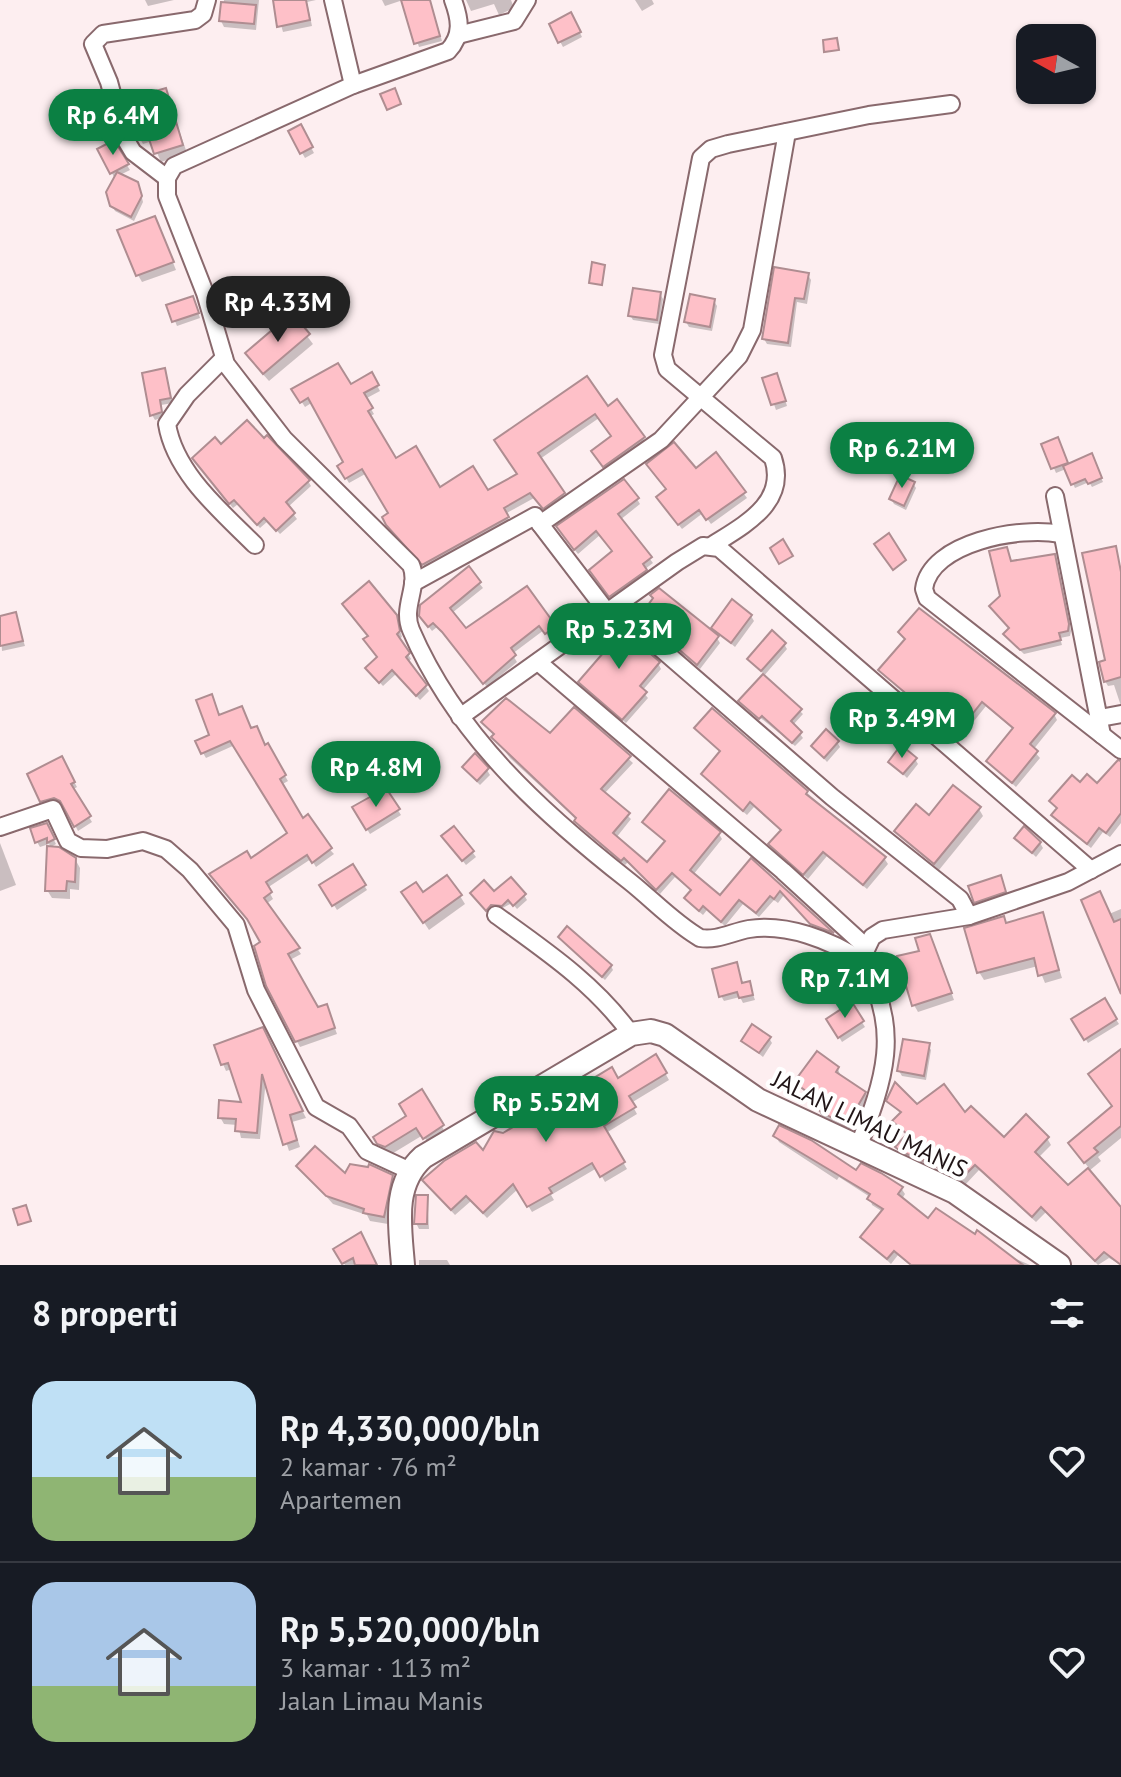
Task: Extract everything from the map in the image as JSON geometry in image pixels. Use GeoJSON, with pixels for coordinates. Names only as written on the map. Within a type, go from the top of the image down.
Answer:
{"type":"FeatureCollection","features":[{"type":"Feature","properties":{"kind":"street"},"geometry":{"type":"LineString","coordinates":[[167,178],[133,152],[124,137],[112,91],[93,44],[103,34],[195,20],[203,14],[207,0]]}},
{"type":"Feature","properties":{"kind":"street"},"geometry":{"type":"LineString","coordinates":[[333,0],[353,85]]}},
{"type":"Feature","properties":{"kind":"street"},"geometry":{"type":"LineString","coordinates":[[453,0],[458,16],[458,35],[448,51],[353,85],[180,161],[167,178],[167,196],[205,293],[224,358],[241,386],[284,439],[407,559],[414,571],[407,612],[409,625],[431,671],[460,717],[549,816],[694,935],[709,940],[735,932],[776,927],[864,954]]}},
{"type":"Feature","properties":{"kind":"street"},"geometry":{"type":"LineString","coordinates":[[458,35],[514,21],[527,0]]}},
{"type":"Feature","properties":{"kind":"street"},"geometry":{"type":"LineString","coordinates":[[711,546],[743,525],[763,507],[777,491],[779,475],[773,458],[667,369],[663,355],[701,158],[711,149],[787,132],[951,104]]}},
{"type":"Feature","properties":{"kind":"street"},"geometry":{"type":"LineString","coordinates":[[540,524],[661,440],[748,342],[787,132]]}},
{"type":"Feature","properties":{"kind":"street"},"geometry":{"type":"LineString","coordinates":[[224,358],[187,395],[167,424],[170,443],[212,502],[255,545]]}},
{"type":"Feature","properties":{"kind":"street"},"geometry":{"type":"LineString","coordinates":[[1055,496],[1060,534],[1101,726]]}},
{"type":"Feature","properties":{"kind":"street"},"geometry":{"type":"LineString","coordinates":[[413,583],[535,516],[611,611],[832,797],[960,899],[969,916]]}},
{"type":"Feature","properties":{"kind":"street"},"geometry":{"type":"LineString","coordinates":[[1060,534],[1024,531],[992,536],[970,545],[930,571],[924,589],[927,598],[1101,726],[1121,750]]}},
{"type":"Feature","properties":{"kind":"street"},"geometry":{"type":"LineString","coordinates":[[460,717],[677,562],[703,546],[711,546],[719,548],[775,595],[1091,870]]}},
{"type":"Feature","properties":{"kind":"street"},"geometry":{"type":"LineString","coordinates":[[538,662],[783,871],[864,954],[882,1003],[887,1024],[887,1050],[876,1104],[858,1148]]}},
{"type":"Feature","properties":{"kind":"street"},"geometry":{"type":"LineString","coordinates":[[1101,726],[1121,714]]}},
{"type":"Feature","properties":{"kind":"street"},"geometry":{"type":"LineString","coordinates":[[0,827],[53,809],[68,841],[81,848],[107,849],[143,841],[157,844],[176,857],[203,883],[236,925],[256,990],[316,1107],[349,1126],[367,1151],[408,1170]]}},
{"type":"Feature","properties":{"kind":"street"},"geometry":{"type":"LineString","coordinates":[[864,954],[883,930],[969,916],[1068,882],[1121,854]]}},
{"type":"Feature","properties":{"kind":"street"},"geometry":{"type":"LineString","coordinates":[[403,1265],[400,1210],[408,1170],[423,1157],[631,1034],[614,1010],[565,964],[496,915]]}},
{"type":"Feature","properties":{"kind":"street","name":"JALAN LIMAU MANIS"},"geometry":{"type":"LineString","coordinates":[[631,1034],[651,1031],[665,1035],[758,1100],[955,1192],[1059,1265]]}},
{"type":"Feature","properties":{"kind":"building"},"geometry":{"type":"Polygon","coordinates":[[[273,0],[306,0],[310,20],[277,27],[273,0]]]}},
{"type":"Feature","properties":{"kind":"building"},"geometry":{"type":"Polygon","coordinates":[[[401,0],[430,0],[440,36],[414,44],[401,0]]]}},
{"type":"Feature","properties":{"kind":"building"},"geometry":{"type":"Polygon","coordinates":[[[221,2],[256,5],[254,24],[219,21],[221,2]]]}},
{"type":"Feature","properties":{"kind":"building"},"geometry":{"type":"Polygon","coordinates":[[[571,12],[581,32],[558,43],[549,24],[571,12]]]}},
{"type":"Feature","properties":{"kind":"building"},"geometry":{"type":"Polygon","coordinates":[[[837,38],[839,50],[824,52],[823,40],[837,38]]]}},
{"type":"Feature","properties":{"kind":"building"},"geometry":{"type":"Polygon","coordinates":[[[166,88],[183,145],[154,154],[147,133],[137,137],[134,133],[125,100],[166,88]]]}},
{"type":"Feature","properties":{"kind":"building"},"geometry":{"type":"Polygon","coordinates":[[[395,88],[401,104],[387,110],[380,94],[395,88]]]}},
{"type":"Feature","properties":{"kind":"building"},"geometry":{"type":"Polygon","coordinates":[[[301,124],[313,147],[300,154],[288,131],[301,124]]]}},
{"type":"Feature","properties":{"kind":"building"},"geometry":{"type":"Polygon","coordinates":[[[114,140],[129,164],[110,174],[97,149],[114,140]]]}},
{"type":"Feature","properties":{"kind":"building"},"geometry":{"type":"Polygon","coordinates":[[[117,172],[138,182],[142,196],[131,217],[110,206],[106,192],[117,172]]]}},
{"type":"Feature","properties":{"kind":"building"},"geometry":{"type":"Polygon","coordinates":[[[155,216],[174,262],[136,276],[117,230],[155,216]]]}},
{"type":"Feature","properties":{"kind":"building"},"geometry":{"type":"Polygon","coordinates":[[[592,262],[605,265],[602,285],[589,283],[592,262]]]}},
{"type":"Feature","properties":{"kind":"building"},"geometry":{"type":"Polygon","coordinates":[[[774,267],[809,273],[804,299],[795,298],[788,343],[762,339],[774,267]]]}},
{"type":"Feature","properties":{"kind":"building"},"geometry":{"type":"Polygon","coordinates":[[[633,288],[661,292],[657,320],[628,316],[633,288]]]}},
{"type":"Feature","properties":{"kind":"building"},"geometry":{"type":"Polygon","coordinates":[[[690,294],[715,299],[710,327],[684,322],[690,294]]]}},
{"type":"Feature","properties":{"kind":"building"},"geometry":{"type":"Polygon","coordinates":[[[193,296],[199,313],[172,322],[166,305],[193,296]]]}},
{"type":"Feature","properties":{"kind":"building"},"geometry":{"type":"Polygon","coordinates":[[[292,313],[310,334],[263,374],[245,353],[292,313]]]}},
{"type":"Feature","properties":{"kind":"building"},"geometry":{"type":"Polygon","coordinates":[[[338,363],[351,384],[372,372],[379,385],[364,393],[373,408],[368,411],[396,458],[416,446],[440,487],[473,466],[488,490],[517,474],[494,440],[587,376],[608,406],[617,399],[645,437],[603,467],[591,451],[611,436],[595,414],[538,453],[565,493],[543,509],[530,493],[504,508],[509,517],[422,565],[386,525],[382,517],[388,513],[362,469],[345,479],[337,466],[343,462],[308,398],[300,403],[291,389],[338,363]]]}},
{"type":"Feature","properties":{"kind":"building"},"geometry":{"type":"Polygon","coordinates":[[[165,368],[171,398],[160,400],[162,412],[150,416],[142,373],[165,368]]]}},
{"type":"Feature","properties":{"kind":"building"},"geometry":{"type":"Polygon","coordinates":[[[777,373],[786,401],[771,405],[762,378],[777,373]]]}},
{"type":"Feature","properties":{"kind":"building"},"geometry":{"type":"Polygon","coordinates":[[[247,420],[264,438],[267,435],[310,480],[286,502],[295,513],[276,531],[264,518],[257,525],[234,500],[229,504],[192,458],[215,437],[221,444],[247,420]]]}},
{"type":"Feature","properties":{"kind":"building"},"geometry":{"type":"Polygon","coordinates":[[[1058,437],[1068,463],[1051,469],[1041,444],[1058,437]]]}},
{"type":"Feature","properties":{"kind":"building"},"geometry":{"type":"Polygon","coordinates":[[[674,442],[696,468],[716,452],[746,492],[706,520],[699,510],[678,525],[656,497],[666,489],[646,464],[674,442]]]}},
{"type":"Feature","properties":{"kind":"building"},"geometry":{"type":"Polygon","coordinates":[[[1092,453],[1102,478],[1088,484],[1085,479],[1071,485],[1063,466],[1092,453]]]}},
{"type":"Feature","properties":{"kind":"building"},"geometry":{"type":"Polygon","coordinates":[[[900,475],[915,482],[904,506],[889,499],[900,475]]]}},
{"type":"Feature","properties":{"kind":"building"},"geometry":{"type":"Polygon","coordinates":[[[624,479],[639,498],[618,514],[652,557],[643,564],[647,570],[609,597],[589,570],[612,551],[596,531],[574,550],[556,526],[624,479]]]}},
{"type":"Feature","properties":{"kind":"building"},"geometry":{"type":"Polygon","coordinates":[[[889,533],[906,560],[893,570],[874,544],[889,533]]]}},
{"type":"Feature","properties":{"kind":"building"},"geometry":{"type":"Polygon","coordinates":[[[783,539],[793,556],[779,564],[770,548],[783,539]]]}},
{"type":"Feature","properties":{"kind":"building"},"geometry":{"type":"Polygon","coordinates":[[[1116,546],[1121,572],[1121,677],[1104,682],[1099,662],[1105,660],[1082,553],[1116,546]]]}},
{"type":"Feature","properties":{"kind":"building"},"geometry":{"type":"Polygon","coordinates":[[[1007,547],[1011,561],[1055,554],[1069,624],[1068,631],[1059,633],[1061,640],[1020,650],[1003,634],[1009,628],[989,606],[1000,596],[989,551],[1007,547]]]}},
{"type":"Feature","properties":{"kind":"building"},"geometry":{"type":"Polygon","coordinates":[[[469,566],[481,582],[450,608],[466,628],[527,586],[556,626],[545,634],[539,626],[511,648],[516,655],[483,684],[442,632],[433,623],[428,627],[419,616],[420,605],[469,566]]]}},
{"type":"Feature","properties":{"kind":"building"},"geometry":{"type":"Polygon","coordinates":[[[369,581],[397,615],[400,631],[397,634],[410,653],[406,657],[427,685],[416,696],[392,670],[379,683],[365,668],[377,657],[363,639],[368,636],[342,604],[369,581]]]}},
{"type":"Feature","properties":{"kind":"building"},"geometry":{"type":"Polygon","coordinates":[[[659,588],[719,636],[697,665],[640,616],[653,598],[650,595],[659,588]]]}},
{"type":"Feature","properties":{"kind":"building"},"geometry":{"type":"Polygon","coordinates":[[[732,599],[752,615],[731,643],[711,628],[732,599]]]}},
{"type":"Feature","properties":{"kind":"building"},"geometry":{"type":"Polygon","coordinates":[[[919,608],[1056,713],[1030,744],[1038,751],[1012,783],[986,761],[1013,728],[982,702],[958,732],[930,709],[928,712],[878,670],[905,639],[898,632],[919,608]]]}},
{"type":"Feature","properties":{"kind":"building"},"geometry":{"type":"Polygon","coordinates":[[[16,612],[23,641],[0,646],[0,616],[16,612]]]}},
{"type":"Feature","properties":{"kind":"building"},"geometry":{"type":"Polygon","coordinates":[[[614,622],[660,662],[640,686],[647,692],[622,720],[578,682],[604,652],[594,643],[614,622]]]}},
{"type":"Feature","properties":{"kind":"building"},"geometry":{"type":"Polygon","coordinates":[[[772,630],[786,643],[761,671],[747,659],[772,630]]]}},
{"type":"Feature","properties":{"kind":"building"},"geometry":{"type":"Polygon","coordinates":[[[763,674],[802,709],[791,721],[802,732],[792,743],[762,716],[759,719],[738,701],[763,674]]]}},
{"type":"Feature","properties":{"kind":"building"},"geometry":{"type":"Polygon","coordinates":[[[212,694],[219,715],[242,706],[251,728],[257,726],[265,745],[268,743],[286,775],[280,779],[303,818],[308,814],[332,848],[312,863],[307,855],[266,882],[272,892],[264,898],[300,948],[288,954],[318,1007],[327,1004],[335,1028],[295,1042],[266,986],[254,946],[260,942],[247,919],[209,874],[247,851],[251,858],[287,833],[230,741],[201,754],[195,741],[209,735],[196,700],[212,694]]]}},
{"type":"Feature","properties":{"kind":"building"},"geometry":{"type":"Polygon","coordinates":[[[506,698],[550,733],[574,707],[631,756],[601,789],[630,813],[613,833],[647,862],[665,841],[642,822],[669,789],[721,832],[690,870],[720,895],[751,858],[834,933],[810,924],[780,891],[774,899],[770,896],[756,913],[739,900],[721,922],[703,906],[699,911],[684,898],[691,890],[672,873],[656,890],[624,858],[621,861],[574,821],[576,818],[491,737],[494,734],[481,722],[506,698]]]}},
{"type":"Feature","properties":{"kind":"building"},"geometry":{"type":"Polygon","coordinates":[[[712,708],[808,791],[806,794],[886,857],[863,885],[823,852],[803,875],[768,844],[781,830],[750,802],[743,811],[701,774],[720,751],[694,728],[712,708]]]}},
{"type":"Feature","properties":{"kind":"building"},"geometry":{"type":"Polygon","coordinates":[[[826,729],[839,741],[824,758],[811,746],[826,729]]]}},
{"type":"Feature","properties":{"kind":"building"},"geometry":{"type":"Polygon","coordinates":[[[901,745],[917,758],[903,774],[888,762],[901,745]]]}},
{"type":"Feature","properties":{"kind":"building"},"geometry":{"type":"Polygon","coordinates":[[[475,753],[489,768],[477,781],[462,767],[475,753]]]}},
{"type":"Feature","properties":{"kind":"building"},"geometry":{"type":"Polygon","coordinates":[[[62,756],[75,782],[71,784],[91,816],[74,827],[60,801],[54,798],[40,802],[27,774],[62,756]]]}},
{"type":"Feature","properties":{"kind":"building"},"geometry":{"type":"Polygon","coordinates":[[[1118,760],[1121,761],[1121,813],[1106,833],[1099,828],[1087,844],[1051,815],[1057,808],[1049,801],[1072,775],[1080,782],[1087,774],[1097,783],[1118,760]]]}},
{"type":"Feature","properties":{"kind":"building"},"geometry":{"type":"Polygon","coordinates":[[[953,785],[981,807],[934,864],[894,831],[916,804],[929,815],[953,785]]]}},
{"type":"Feature","properties":{"kind":"building"},"geometry":{"type":"Polygon","coordinates":[[[386,788],[400,809],[366,830],[352,807],[386,788]]]}},
{"type":"Feature","properties":{"kind":"building"},"geometry":{"type":"Polygon","coordinates":[[[47,823],[55,839],[47,843],[47,838],[35,843],[30,828],[47,823]]]}},
{"type":"Feature","properties":{"kind":"building"},"geometry":{"type":"Polygon","coordinates":[[[454,826],[474,851],[462,861],[441,836],[454,826]]]}},
{"type":"Feature","properties":{"kind":"building"},"geometry":{"type":"Polygon","coordinates":[[[1024,826],[1041,842],[1032,853],[1014,838],[1024,826]]]}},
{"type":"Feature","properties":{"kind":"building"},"geometry":{"type":"Polygon","coordinates":[[[47,846],[59,847],[76,858],[75,882],[67,881],[66,891],[45,891],[47,846]]]}},
{"type":"Feature","properties":{"kind":"building"},"geometry":{"type":"Polygon","coordinates":[[[353,864],[366,885],[332,906],[319,885],[353,864]]]}},
{"type":"Feature","properties":{"kind":"building"},"geometry":{"type":"Polygon","coordinates":[[[447,875],[462,895],[423,923],[401,892],[416,882],[423,892],[447,875]]]}},
{"type":"Feature","properties":{"kind":"building"},"geometry":{"type":"Polygon","coordinates":[[[1001,875],[1006,892],[974,903],[968,886],[1001,875]]]}},
{"type":"Feature","properties":{"kind":"building"},"geometry":{"type":"Polygon","coordinates":[[[511,877],[526,894],[513,906],[508,900],[502,906],[491,905],[486,911],[470,893],[484,880],[494,891],[511,877]]]}},
{"type":"Feature","properties":{"kind":"building"},"geometry":{"type":"Polygon","coordinates":[[[1100,891],[1114,922],[1121,919],[1121,994],[1081,900],[1100,891]]]}},
{"type":"Feature","properties":{"kind":"building"},"geometry":{"type":"Polygon","coordinates":[[[1043,912],[1059,970],[1038,976],[1034,958],[977,973],[964,928],[1004,916],[1006,923],[1043,912]]]}},
{"type":"Feature","properties":{"kind":"building"},"geometry":{"type":"Polygon","coordinates":[[[567,926],[612,965],[602,977],[558,937],[567,926]]]}},
{"type":"Feature","properties":{"kind":"building"},"geometry":{"type":"Polygon","coordinates":[[[930,934],[952,993],[912,1006],[897,956],[919,951],[915,938],[930,934]]]}},
{"type":"Feature","properties":{"kind":"building"},"geometry":{"type":"Polygon","coordinates":[[[737,962],[742,983],[750,981],[753,995],[739,998],[737,992],[719,997],[712,969],[737,962]]]}},
{"type":"Feature","properties":{"kind":"building"},"geometry":{"type":"Polygon","coordinates":[[[1105,998],[1117,1019],[1084,1040],[1071,1019],[1105,998]]]}},
{"type":"Feature","properties":{"kind":"building"},"geometry":{"type":"Polygon","coordinates":[[[852,1002],[864,1021],[838,1038],[826,1019],[852,1002]]]}},
{"type":"Feature","properties":{"kind":"building"},"geometry":{"type":"Polygon","coordinates":[[[752,1024],[771,1037],[759,1053],[741,1041],[752,1024]]]}},
{"type":"Feature","properties":{"kind":"building"},"geometry":{"type":"Polygon","coordinates":[[[263,1027],[303,1111],[290,1115],[297,1140],[283,1145],[262,1074],[257,1133],[235,1131],[236,1119],[218,1118],[219,1100],[241,1102],[228,1063],[221,1065],[214,1045],[263,1027]]]}},
{"type":"Feature","properties":{"kind":"building"},"geometry":{"type":"Polygon","coordinates":[[[903,1039],[930,1043],[924,1076],[897,1071],[903,1039]]]}},
{"type":"Feature","properties":{"kind":"building"},"geometry":{"type":"Polygon","coordinates":[[[1121,1049],[1121,1126],[1094,1148],[1098,1152],[1084,1163],[1068,1143],[1112,1106],[1088,1074],[1121,1049]]]}},
{"type":"Feature","properties":{"kind":"building"},"geometry":{"type":"Polygon","coordinates":[[[817,1051],[839,1067],[836,1072],[866,1092],[846,1126],[815,1108],[819,1101],[794,1082],[817,1051]]]}},
{"type":"Feature","properties":{"kind":"building"},"geometry":{"type":"Polygon","coordinates":[[[656,1054],[667,1073],[629,1096],[636,1107],[604,1126],[625,1162],[600,1177],[592,1163],[549,1188],[552,1193],[527,1207],[513,1184],[483,1213],[466,1196],[451,1210],[422,1180],[444,1161],[476,1142],[483,1150],[494,1131],[503,1133],[612,1067],[618,1078],[656,1054]]]}},
{"type":"Feature","properties":{"kind":"building"},"geometry":{"type":"Polygon","coordinates":[[[895,1082],[917,1104],[944,1084],[965,1112],[971,1106],[1004,1137],[1026,1114],[1049,1137],[1035,1152],[1068,1185],[1088,1168],[1121,1207],[1121,1265],[1104,1252],[1095,1261],[1041,1207],[1032,1217],[975,1165],[961,1179],[939,1169],[926,1157],[923,1161],[895,1147],[907,1134],[892,1121],[901,1112],[886,1101],[895,1082]]]}},
{"type":"Feature","properties":{"kind":"building"},"geometry":{"type":"Polygon","coordinates":[[[422,1089],[444,1125],[423,1139],[416,1128],[385,1147],[377,1144],[373,1137],[406,1116],[399,1104],[422,1089]]]}},
{"type":"Feature","properties":{"kind":"building"},"geometry":{"type":"Polygon","coordinates":[[[779,1125],[811,1140],[856,1170],[861,1163],[881,1173],[903,1187],[898,1194],[928,1218],[936,1208],[975,1234],[977,1230],[1023,1265],[911,1265],[894,1251],[887,1259],[860,1237],[883,1209],[867,1199],[870,1194],[773,1136],[779,1125]]]}},
{"type":"Feature","properties":{"kind":"building"},"geometry":{"type":"Polygon","coordinates":[[[315,1146],[345,1173],[350,1164],[368,1167],[369,1164],[393,1175],[384,1217],[363,1213],[364,1209],[326,1196],[296,1166],[315,1146]]]}},
{"type":"Feature","properties":{"kind":"building"},"geometry":{"type":"Polygon","coordinates":[[[416,1195],[428,1195],[427,1224],[414,1224],[416,1195]]]}},
{"type":"Feature","properties":{"kind":"building"},"geometry":{"type":"Polygon","coordinates":[[[26,1205],[31,1221],[18,1225],[13,1209],[26,1205]]]}},
{"type":"Feature","properties":{"kind":"building"},"geometry":{"type":"Polygon","coordinates":[[[361,1232],[377,1265],[355,1265],[353,1258],[342,1264],[333,1249],[361,1232]]]}}]}
